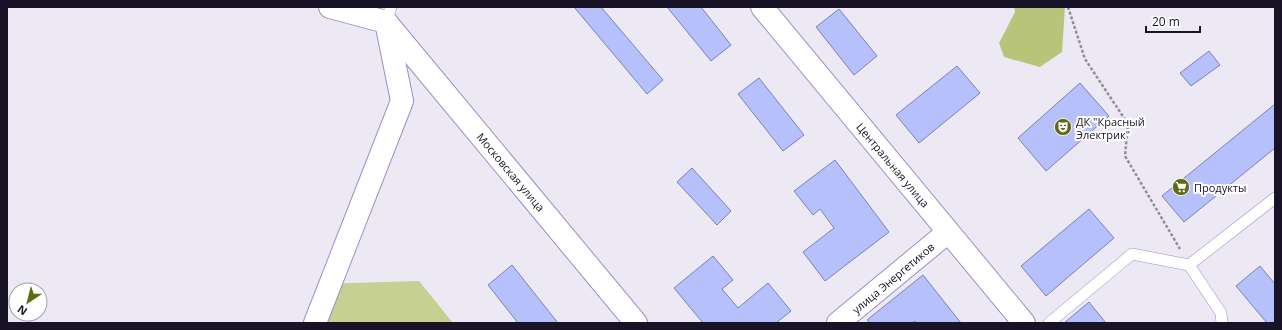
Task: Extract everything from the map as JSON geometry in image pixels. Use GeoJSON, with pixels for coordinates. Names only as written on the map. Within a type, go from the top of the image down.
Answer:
{"type":"FeatureCollection","features":[{"type":"Feature","properties":{"kind":"street"},"geometry":{"type":"LineString","coordinates":[[315,323],[402,101],[389,14],[330,7]]}},
{"type":"Feature","properties":{"kind":"street","name":"Центральная улица"},"geometry":{"type":"LineString","coordinates":[[762,7],[1024,323]]}},
{"type":"Feature","properties":{"kind":"street","name":"Московская улица"},"geometry":{"type":"LineString","coordinates":[[389,14],[636,323]]}},
{"type":"Feature","properties":{"kind":"street","name":"улица Энергетиков"},"geometry":{"type":"LineString","coordinates":[[838,323],[948,232]]}},
{"type":"Feature","properties":{"kind":"lane"},"geometry":{"type":"LineString","coordinates":[[370,7],[389,14]]}},
{"type":"Feature","properties":{"kind":"lane"},"geometry":{"type":"LineString","coordinates":[[1189,265],[1275,198]]}},
{"type":"Feature","properties":{"kind":"lane"},"geometry":{"type":"LineString","coordinates":[[1049,323],[1132,254],[1189,265],[1221,313],[1222,323]]}},
{"type":"Feature","properties":{"kind":"path"},"geometry":{"type":"LineString","coordinates":[[1068,7],[1085,59],[1128,124],[1125,156],[1189,265]]}},
{"type":"Feature","properties":{"kind":"green space"},"geometry":{"type":"Polygon","coordinates":[[[1014,7],[1065,7],[1062,52],[1040,67],[1004,57],[999,43],[1015,12],[1014,7]]]}},
{"type":"Feature","properties":{"kind":"green space"},"geometry":{"type":"Polygon","coordinates":[[[419,281],[453,323],[314,323],[317,284],[419,281]]]}},
{"type":"Feature","properties":{"kind":"building"},"geometry":{"type":"Polygon","coordinates":[[[574,7],[601,7],[663,80],[647,94],[574,7]]]}},
{"type":"Feature","properties":{"kind":"building"},"geometry":{"type":"Polygon","coordinates":[[[667,7],[701,7],[731,45],[711,61],[667,7]]]}},
{"type":"Feature","properties":{"kind":"building"},"geometry":{"type":"Polygon","coordinates":[[[839,9],[877,56],[854,75],[816,27],[839,9]]]}},
{"type":"Feature","properties":{"kind":"building"},"geometry":{"type":"Polygon","coordinates":[[[1209,51],[1220,65],[1191,86],[1180,73],[1209,51]]]}},
{"type":"Feature","properties":{"kind":"building"},"geometry":{"type":"Polygon","coordinates":[[[957,66],[980,93],[919,143],[896,115],[957,66]]]}},
{"type":"Feature","properties":{"kind":"building"},"geometry":{"type":"Polygon","coordinates":[[[759,78],[804,135],[783,151],[738,94],[759,78]]]}},
{"type":"Feature","properties":{"kind":"building","name":"ДК \"Красный Электрик\""},"geometry":{"type":"Polygon","coordinates":[[[1080,83],[1109,116],[1046,171],[1018,138],[1080,83]]]}},
{"type":"Feature","properties":{"kind":"building"},"geometry":{"type":"Polygon","coordinates":[[[1275,104],[1275,148],[1184,222],[1162,196],[1275,104]]]}},
{"type":"Feature","properties":{"kind":"building"},"geometry":{"type":"Polygon","coordinates":[[[835,160],[889,232],[825,281],[803,252],[834,228],[820,209],[813,215],[794,191],[835,160]]]}},
{"type":"Feature","properties":{"kind":"building"},"geometry":{"type":"Polygon","coordinates":[[[692,168],[731,211],[717,225],[677,182],[692,168]]]}},
{"type":"Feature","properties":{"kind":"building"},"geometry":{"type":"Polygon","coordinates":[[[1089,209],[1114,238],[1046,296],[1021,266],[1089,209]]]}},
{"type":"Feature","properties":{"kind":"building"},"geometry":{"type":"Polygon","coordinates":[[[713,256],[733,280],[722,289],[738,308],[768,283],[791,311],[776,323],[703,323],[674,288],[713,256]]]}},
{"type":"Feature","properties":{"kind":"building"},"geometry":{"type":"Polygon","coordinates":[[[512,265],[558,323],[518,323],[488,285],[512,265]]]}},
{"type":"Feature","properties":{"kind":"building"},"geometry":{"type":"Polygon","coordinates":[[[1260,266],[1275,284],[1275,323],[1267,323],[1236,286],[1260,266]]]}},
{"type":"Feature","properties":{"kind":"building"},"geometry":{"type":"Polygon","coordinates":[[[923,275],[961,323],[916,323],[915,321],[912,323],[870,323],[867,320],[923,275]]]}},
{"type":"Feature","properties":{"kind":"building"},"geometry":{"type":"Polygon","coordinates":[[[1089,302],[1106,323],[1064,323],[1089,302]]]}},
{"type":"Feature","properties":{"kind":"place","name":"ДК \"Красный Электрик\""},"geometry":{"type":"Point","coordinates":[1063,127]}},
{"type":"Feature","properties":{"kind":"place","name":"Продукты"},"geometry":{"type":"Point","coordinates":[1181,187]}}]}
